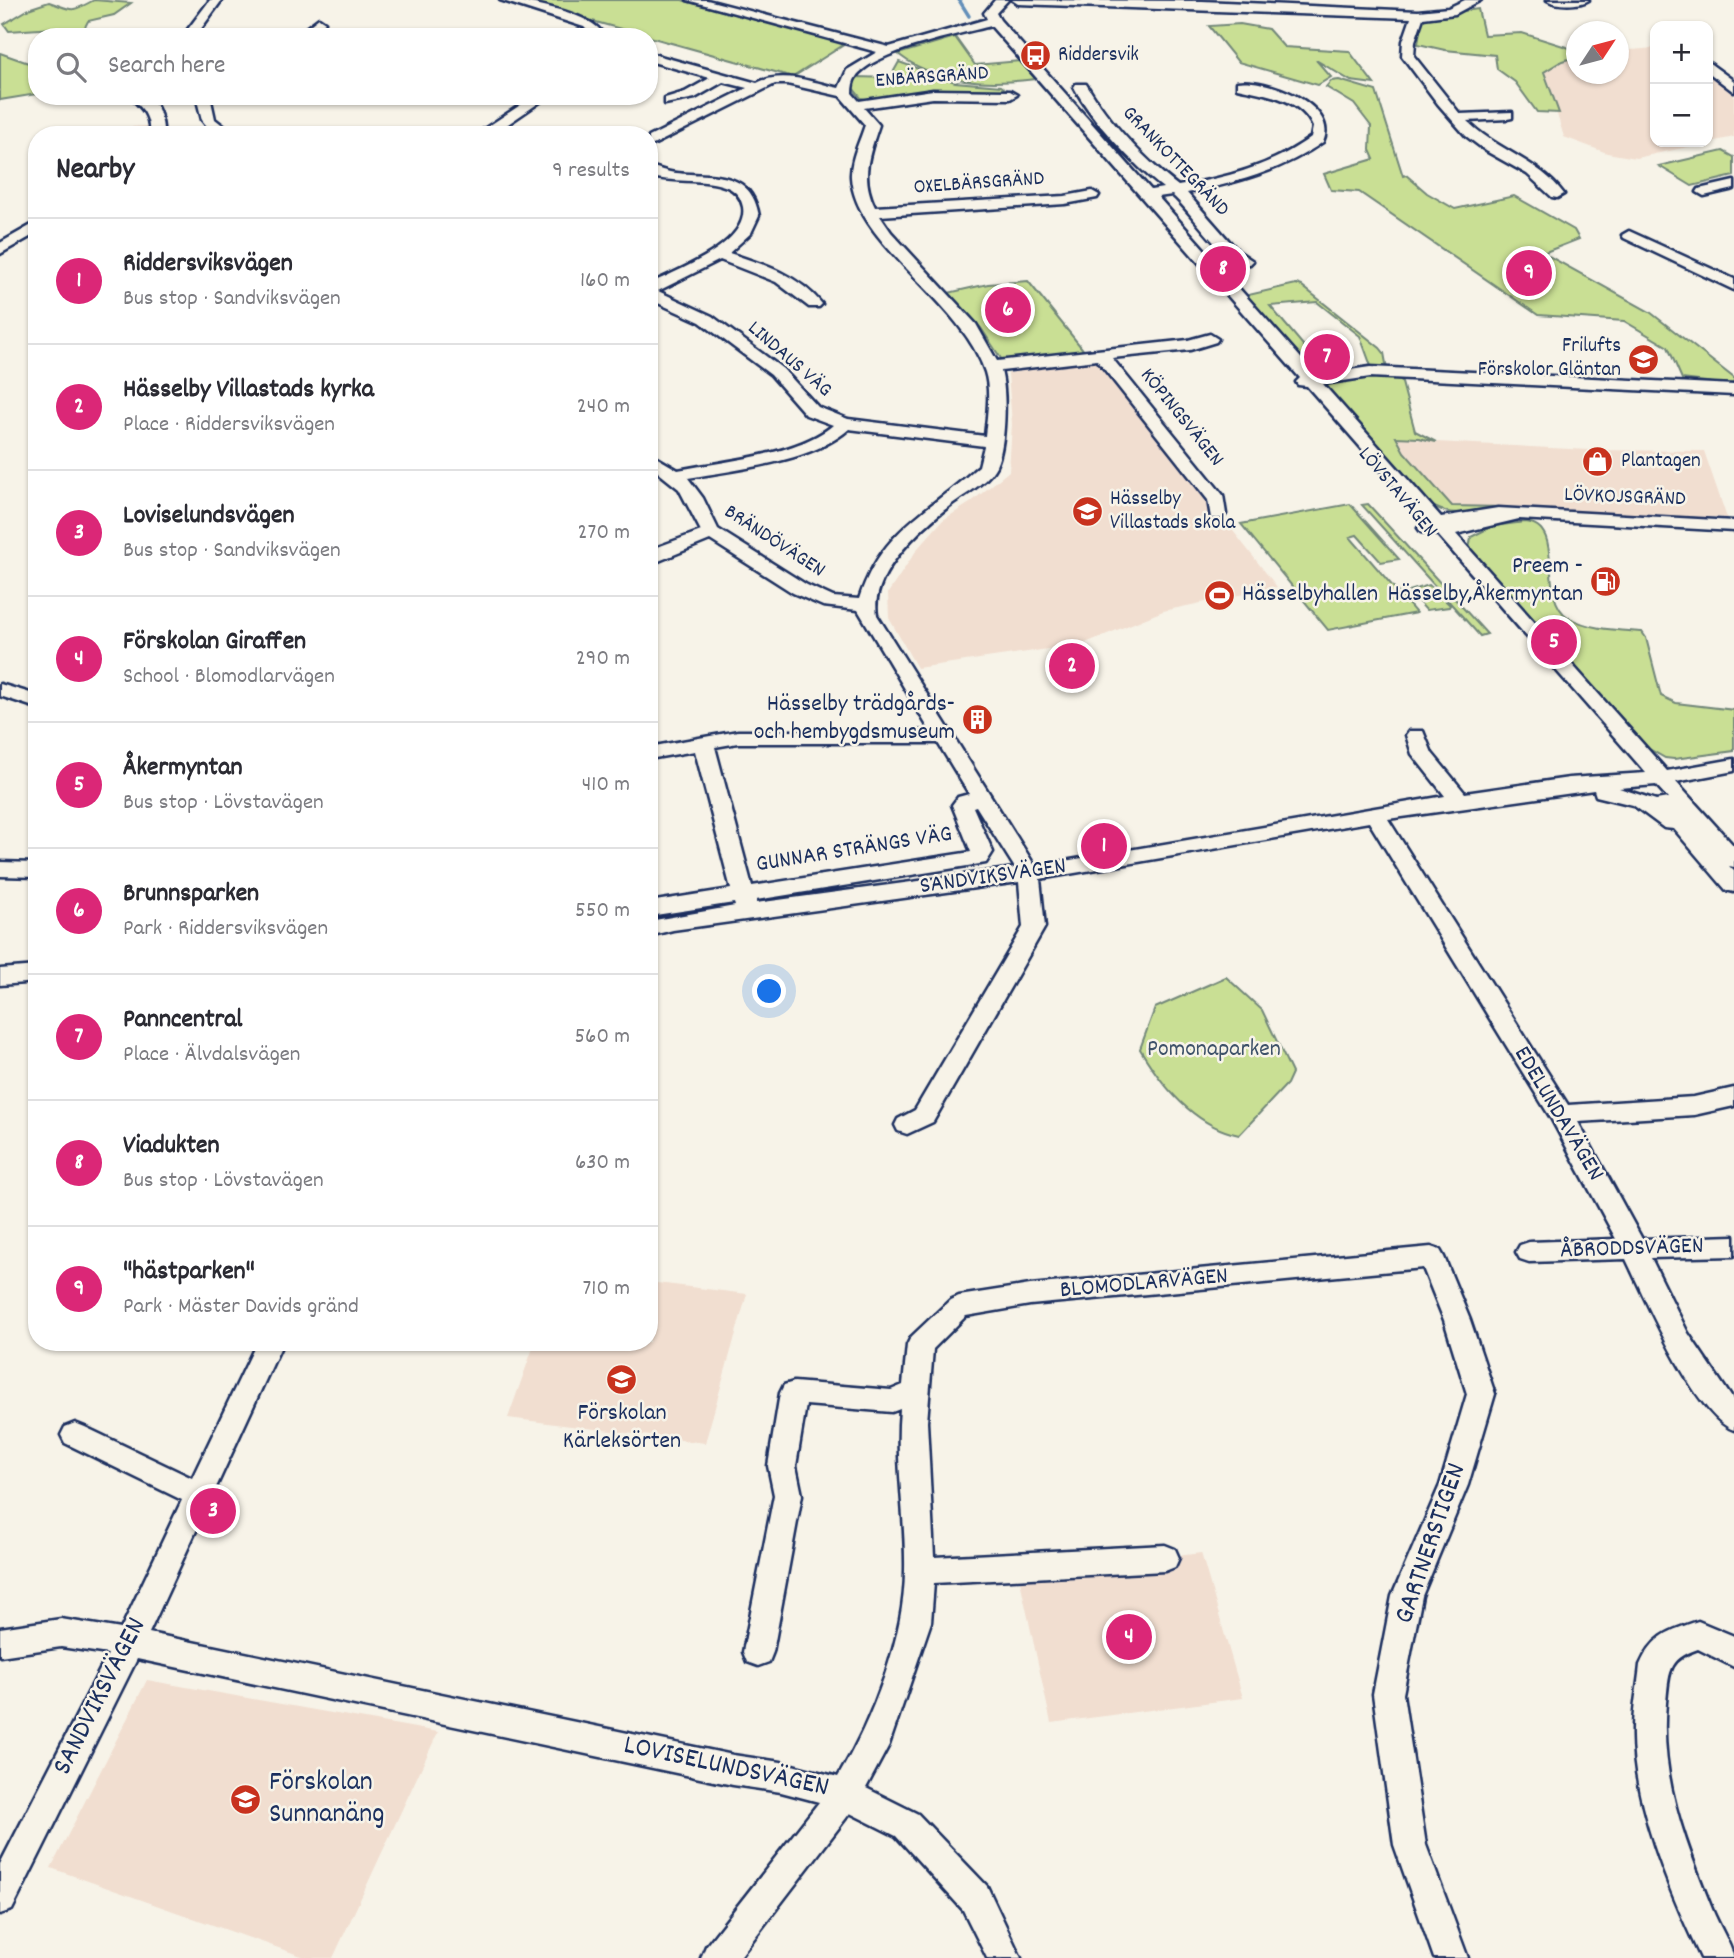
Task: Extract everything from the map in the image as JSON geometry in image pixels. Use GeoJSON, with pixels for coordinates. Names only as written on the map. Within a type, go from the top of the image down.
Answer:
{"type":"FeatureCollection","features":[{"type":"Feature","properties":{"kind":"street"},"geometry":{"type":"LineString","coordinates":[[195,28],[216,0]]}},
{"type":"Feature","properties":{"kind":"street"},"geometry":{"type":"LineString","coordinates":[[506,0],[587,24],[592,28]]}},
{"type":"Feature","properties":{"kind":"street"},"geometry":{"type":"LineString","coordinates":[[693,0],[890,51]]}},
{"type":"Feature","properties":{"kind":"street"},"geometry":{"type":"LineString","coordinates":[[851,99],[850,75],[855,69],[890,51],[994,21],[990,13],[1002,0]]}},
{"type":"Feature","properties":{"kind":"street"},"geometry":{"type":"LineString","coordinates":[[1018,0],[1325,5],[1418,15],[1451,12],[1475,0]]}},
{"type":"Feature","properties":{"kind":"street"},"geometry":{"type":"LineString","coordinates":[[1553,0],[1583,0]]}},
{"type":"Feature","properties":{"kind":"street"},"geometry":{"type":"LineString","coordinates":[[1418,15],[1409,41],[1408,56],[1456,118],[1484,144],[1544,181],[1557,194]]}},
{"type":"Feature","properties":{"kind":"street","name":"LÖVSTAVÄGEN"},"geometry":{"type":"LineString","coordinates":[[994,21],[1145,194],[1153,208],[1436,527],[1649,774],[1728,852]]}},
{"type":"Feature","properties":{"kind":"street"},"geometry":{"type":"LineString","coordinates":[[311,28],[318,22]]}},
{"type":"Feature","properties":{"kind":"street"},"geometry":{"type":"LineString","coordinates":[[658,60],[757,87]]}},
{"type":"Feature","properties":{"kind":"street"},"geometry":{"type":"LineString","coordinates":[[1713,70],[1734,88]]}},
{"type":"Feature","properties":{"kind":"street"},"geometry":{"type":"LineString","coordinates":[[670,101],[690,95],[721,78]]}},
{"type":"Feature","properties":{"kind":"street"},"geometry":{"type":"LineString","coordinates":[[658,138],[773,80],[787,80],[851,99],[872,125],[860,158],[858,177],[863,202],[963,317],[981,344],[995,379],[993,442],[988,465],[979,475],[925,515],[889,554],[881,565],[865,605],[1029,874],[1034,927],[924,1116],[906,1125]]}},
{"type":"Feature","properties":{"kind":"street"},"geometry":{"type":"LineString","coordinates":[[1145,194],[1174,191],[1279,163],[1318,139],[1318,121],[1299,102],[1277,93],[1242,85]]}},
{"type":"Feature","properties":{"kind":"street","name":"GRANKOTTEGRÄND"},"geometry":{"type":"LineString","coordinates":[[1081,87],[1087,99],[1147,168],[1187,200],[1233,254],[1245,261]]}},
{"type":"Feature","properties":{"kind":"street","name":"ENBÄRSGRÄND"},"geometry":{"type":"LineString","coordinates":[[851,99],[990,93],[1010,95]]}},
{"type":"Feature","properties":{"kind":"street"},"geometry":{"type":"LineString","coordinates":[[149,105],[155,126]]}},
{"type":"Feature","properties":{"kind":"street"},"geometry":{"type":"LineString","coordinates":[[205,105],[209,120],[216,126]]}},
{"type":"Feature","properties":{"kind":"street"},"geometry":{"type":"LineString","coordinates":[[496,126],[529,105]]}},
{"type":"Feature","properties":{"kind":"street"},"geometry":{"type":"LineString","coordinates":[[1456,118],[1507,115]]}},
{"type":"Feature","properties":{"kind":"street"},"geometry":{"type":"LineString","coordinates":[[658,173],[723,181],[734,185],[747,195],[753,208],[752,221],[734,244],[658,287]]}},
{"type":"Feature","properties":{"kind":"street"},"geometry":{"type":"LineString","coordinates":[[1704,192],[1734,185]]}},
{"type":"Feature","properties":{"kind":"street","name":"OXELBÄRSGRÄND"},"geometry":{"type":"LineString","coordinates":[[869,212],[1065,200],[1092,195]]}},
{"type":"Feature","properties":{"kind":"street"},"geometry":{"type":"LineString","coordinates":[[0,250],[28,232]]}},
{"type":"Feature","properties":{"kind":"street"},"geometry":{"type":"LineString","coordinates":[[1629,235],[1734,285]]}},
{"type":"Feature","properties":{"kind":"street"},"geometry":{"type":"LineString","coordinates":[[718,254],[778,275],[802,289],[814,304]]}},
{"type":"Feature","properties":{"kind":"street","name":"LINDAUS VÄG"},"geometry":{"type":"LineString","coordinates":[[658,296],[706,319],[777,372],[812,411],[845,424],[993,442]]}},
{"type":"Feature","properties":{"kind":"street"},"geometry":{"type":"LineString","coordinates":[[991,367],[1190,345],[1210,340]]}},
{"type":"Feature","properties":{"kind":"street","name":"KÖPINGSVÄGEN"},"geometry":{"type":"LineString","coordinates":[[1100,354],[1217,499],[1217,514]]}},
{"type":"Feature","properties":{"kind":"street"},"geometry":{"type":"LineString","coordinates":[[1307,382],[1370,372],[1734,390]]}},
{"type":"Feature","properties":{"kind":"street"},"geometry":{"type":"LineString","coordinates":[[677,475],[807,446],[838,433],[845,424]]}},
{"type":"Feature","properties":{"kind":"street","name":"BRÄNDÖVÄGEN"},"geometry":{"type":"LineString","coordinates":[[658,463],[677,475],[696,500],[704,523],[712,533],[800,589],[830,602],[865,605]]}},
{"type":"Feature","properties":{"kind":"street","name":"LÖVKOJSGRÄND"},"geometry":{"type":"LineString","coordinates":[[1436,527],[1498,513],[1734,526]]}},
{"type":"Feature","properties":{"kind":"street"},"geometry":{"type":"LineString","coordinates":[[658,553],[712,533]]}},
{"type":"Feature","properties":{"kind":"street"},"geometry":{"type":"LineString","coordinates":[[0,690],[28,699]]}},
{"type":"Feature","properties":{"kind":"street"},"geometry":{"type":"LineString","coordinates":[[1416,735],[1422,754],[1460,800]]}},
{"type":"Feature","properties":{"kind":"street"},"geometry":{"type":"LineString","coordinates":[[658,751],[738,737],[944,737]]}},
{"type":"Feature","properties":{"kind":"street","name":"GUNNAR STRÄNGS VÄG"},"geometry":{"type":"LineString","coordinates":[[704,742],[746,903]]}},
{"type":"Feature","properties":{"kind":"street"},"geometry":{"type":"LineString","coordinates":[[1649,774],[1734,757]]}},
{"type":"Feature","properties":{"kind":"street"},"geometry":{"type":"LineString","coordinates":[[1649,774],[1734,765]]}},
{"type":"Feature","properties":{"kind":"street"},"geometry":{"type":"LineString","coordinates":[[1709,769],[1689,782],[1685,789],[1689,799],[1721,837],[1728,852]]}},
{"type":"Feature","properties":{"kind":"street","name":"LÖVSTAVÄGEN"},"geometry":{"type":"LineString","coordinates":[[1649,774],[1693,838],[1734,885]]}},
{"type":"Feature","properties":{"kind":"street","name":"SANDVIKSVÄGEN"},"geometry":{"type":"LineString","coordinates":[[658,927],[746,903],[1029,874],[1374,813],[1649,774]]}},
{"type":"Feature","properties":{"kind":"street"},"geometry":{"type":"LineString","coordinates":[[1569,785],[1639,799],[1653,805],[1675,827],[1693,838]]}},
{"type":"Feature","properties":{"kind":"street","name":"GUNNAR STRÄNGS VÄG"},"geometry":{"type":"LineString","coordinates":[[658,908],[746,903],[978,858],[982,852],[962,805],[981,798]]}},
{"type":"Feature","properties":{"kind":"street","name":"EDELUNDAVÄGEN"},"geometry":{"type":"LineString","coordinates":[[1374,813],[1610,1200],[1678,1340],[1723,1408],[1734,1418]]}},
{"type":"Feature","properties":{"kind":"street"},"geometry":{"type":"LineString","coordinates":[[0,869],[28,870]]}},
{"type":"Feature","properties":{"kind":"street"},"geometry":{"type":"LineString","coordinates":[[0,978],[28,975]]}},
{"type":"Feature","properties":{"kind":"street"},"geometry":{"type":"LineString","coordinates":[[1560,1114],[1694,1106],[1734,1097]]}},
{"type":"Feature","properties":{"kind":"street","name":"ÅBRODDSVÄGEN"},"geometry":{"type":"LineString","coordinates":[[1529,1252],[1734,1246]]}},
{"type":"Feature","properties":{"kind":"street","name":"BLOMODLARVÄGEN"},"geometry":{"type":"LineString","coordinates":[[718,1958],[845,1794],[874,1745],[916,1622],[920,1571],[913,1422],[920,1345],[959,1307],[1030,1295],[1431,1257]]}},
{"type":"Feature","properties":{"kind":"street","name":"GARTNERSTIGEN"},"geometry":{"type":"LineString","coordinates":[[1431,1257],[1457,1320],[1481,1394],[1454,1485],[1407,1596],[1388,1694],[1410,1845],[1451,1958]]}},
{"type":"Feature","properties":{"kind":"street","name":"SANDVIKSVÄGEN"},"geometry":{"type":"LineString","coordinates":[[0,1898],[129,1644],[266,1351]]}},
{"type":"Feature","properties":{"kind":"street"},"geometry":{"type":"LineString","coordinates":[[758,1651],[788,1495],[782,1466],[794,1394],[892,1401],[916,1392]]}},
{"type":"Feature","properties":{"kind":"street"},"geometry":{"type":"LineString","coordinates":[[75,1435],[198,1494]]}},
{"type":"Feature","properties":{"kind":"street"},"geometry":{"type":"LineString","coordinates":[[920,1571],[1165,1558]]}},
{"type":"Feature","properties":{"kind":"street","name":"LOVISELUNDSVÄGEN"},"geometry":{"type":"LineString","coordinates":[[0,1642],[61,1633],[129,1644],[733,1770],[781,1777],[845,1794],[907,1825],[975,1898],[1004,1958]]}},
{"type":"Feature","properties":{"kind":"street"},"geometry":{"type":"LineString","coordinates":[[1718,1958],[1699,1918],[1656,1801],[1648,1730],[1655,1665],[1672,1644],[1698,1635],[1725,1646],[1734,1653]]}},
{"type":"Feature","properties":{"kind":"shaded area"},"geometry":{"type":"Polygon","coordinates":[[[1650,48],[1650,147],[1687,147],[1636,158],[1607,153],[1564,137],[1544,72],[1566,60],[1566,84],[1629,84],[1629,50],[1650,48]]]}},
{"type":"Feature","properties":{"kind":"shaded area"},"geometry":{"type":"Polygon","coordinates":[[[1713,73],[1734,90],[1734,137],[1713,142],[1713,73]]]}},
{"type":"Feature","properties":{"kind":"shaded area","name":"Hässelby Villastads skola"},"geometry":{"type":"Polygon","coordinates":[[[1099,360],[1277,587],[1163,611],[1083,644],[917,668],[889,618],[888,593],[918,548],[943,520],[970,503],[1009,471],[1012,424],[1008,373],[1099,360]]]}},
{"type":"Feature","properties":{"kind":"shaded area"},"geometry":{"type":"Polygon","coordinates":[[[1395,436],[1436,442],[1590,450],[1704,451],[1727,518],[1452,506],[1404,452],[1395,436]]]}},
{"type":"Feature","properties":{"kind":"shaded area","name":"Förskolan Kärleksörten"},"geometry":{"type":"Polygon","coordinates":[[[658,1283],[747,1294],[705,1443],[508,1418],[532,1351],[658,1351],[658,1283]]]}},
{"type":"Feature","properties":{"kind":"shaded area"},"geometry":{"type":"Polygon","coordinates":[[[1201,1553],[1243,1698],[1051,1723],[1019,1576],[1201,1553]]]}},
{"type":"Feature","properties":{"kind":"shaded area","name":"Förskolan Sunnanäng"},"geometry":{"type":"Polygon","coordinates":[[[147,1680],[438,1732],[333,1958],[307,1958],[51,1868],[147,1680]]]}},
{"type":"Feature","properties":{"kind":"green space"},"geometry":{"type":"Polygon","coordinates":[[[94,0],[131,3],[114,15],[88,21],[84,28],[28,28],[9,31],[4,24],[31,8],[49,2],[67,9],[80,7],[94,0]]]}},
{"type":"Feature","properties":{"kind":"green space"},"geometry":{"type":"Polygon","coordinates":[[[517,0],[682,0],[845,44],[793,77],[658,39],[658,28],[617,28],[517,0]]]}},
{"type":"Feature","properties":{"kind":"green space"},"geometry":{"type":"Polygon","coordinates":[[[1478,9],[1484,35],[1522,33],[1566,47],[1566,60],[1544,72],[1559,113],[1537,112],[1515,82],[1497,69],[1495,55],[1445,50],[1418,44],[1422,17],[1478,9]]]}},
{"type":"Feature","properties":{"kind":"green space"},"geometry":{"type":"Polygon","coordinates":[[[1240,24],[1268,29],[1284,47],[1349,51],[1374,84],[1351,81],[1316,60],[1331,77],[1318,85],[1238,62],[1209,26],[1240,24]]]}},
{"type":"Feature","properties":{"kind":"green space"},"geometry":{"type":"Polygon","coordinates":[[[955,37],[975,65],[1020,61],[1036,79],[982,82],[946,77],[913,64],[898,54],[955,37]]]}},
{"type":"Feature","properties":{"kind":"green space"},"geometry":{"type":"Polygon","coordinates":[[[0,53],[28,63],[28,95],[0,100],[0,53]]]}},
{"type":"Feature","properties":{"kind":"green space"},"geometry":{"type":"Polygon","coordinates":[[[899,62],[955,82],[1001,86],[1008,91],[869,100],[861,98],[852,87],[857,77],[890,78],[899,62]]]}},
{"type":"Feature","properties":{"kind":"green space"},"geometry":{"type":"Polygon","coordinates":[[[1339,80],[1376,91],[1403,176],[1406,175],[1427,193],[1455,209],[1514,196],[1574,230],[1579,239],[1543,253],[1650,312],[1734,378],[1734,383],[1682,379],[1668,347],[1624,321],[1538,315],[1359,192],[1331,190],[1324,174],[1374,159],[1370,150],[1371,126],[1354,104],[1326,87],[1331,81],[1339,80]]]}},
{"type":"Feature","properties":{"kind":"green space"},"geometry":{"type":"Polygon","coordinates":[[[1723,151],[1734,157],[1734,176],[1692,186],[1659,166],[1723,151]]]}},
{"type":"Feature","properties":{"kind":"green space"},"geometry":{"type":"Polygon","coordinates":[[[1028,281],[1085,352],[1002,360],[981,328],[948,293],[988,284],[1028,281]]]}},
{"type":"Feature","properties":{"kind":"green space"},"geometry":{"type":"Polygon","coordinates":[[[1296,284],[1380,348],[1384,353],[1387,369],[1371,366],[1360,336],[1317,302],[1270,306],[1324,370],[1345,367],[1348,372],[1316,376],[1244,296],[1296,284]]]}},
{"type":"Feature","properties":{"kind":"green space"},"geometry":{"type":"Polygon","coordinates":[[[1342,379],[1401,379],[1415,431],[1436,442],[1396,437],[1404,452],[1452,506],[1504,507],[1458,513],[1438,509],[1428,503],[1416,495],[1320,387],[1342,379]]]}},
{"type":"Feature","properties":{"kind":"green space"},"geometry":{"type":"Polygon","coordinates":[[[1350,504],[1399,559],[1381,562],[1357,535],[1350,537],[1416,613],[1328,630],[1241,524],[1350,504]]]}},
{"type":"Feature","properties":{"kind":"green space"},"geometry":{"type":"Polygon","coordinates":[[[1368,504],[1487,634],[1480,636],[1362,505],[1368,504]]]}},
{"type":"Feature","properties":{"kind":"green space"},"geometry":{"type":"Polygon","coordinates":[[[1525,522],[1538,526],[1545,535],[1554,594],[1559,607],[1568,617],[1585,625],[1604,629],[1642,632],[1646,638],[1661,696],[1676,703],[1734,710],[1734,751],[1674,759],[1665,758],[1637,742],[1469,550],[1471,537],[1493,526],[1525,522]]]}},
{"type":"Feature","properties":{"kind":"green space"},"geometry":{"type":"Polygon","coordinates":[[[1429,585],[1449,607],[1426,610],[1409,591],[1429,585]]]}},
{"type":"Feature","properties":{"kind":"green space","name":"Pomonaparken"},"geometry":{"type":"Polygon","coordinates":[[[1226,977],[1262,1010],[1292,1073],[1287,1084],[1239,1135],[1208,1123],[1194,1114],[1169,1090],[1140,1049],[1155,1008],[1226,977]]]}},
{"type":"Feature","properties":{"kind":"waterway"},"geometry":{"type":"LineString","coordinates":[[959,0],[969,16]]}},
{"type":"Feature","properties":{"kind":"place","name":"Riddersvik"},"geometry":{"type":"Point","coordinates":[1035,56]}},
{"type":"Feature","properties":{"kind":"place","name":"Viadukten"},"geometry":{"type":"Point","coordinates":[1223,269]}},
{"type":"Feature","properties":{"kind":"place","name":"\"hästparken\""},"geometry":{"type":"Point","coordinates":[1529,273]}},
{"type":"Feature","properties":{"kind":"place","name":"Brunnsparken"},"geometry":{"type":"Point","coordinates":[1008,310]}},
{"type":"Feature","properties":{"kind":"place","name":"Panncentral"},"geometry":{"type":"Point","coordinates":[1327,357]}},
{"type":"Feature","properties":{"kind":"place","name":"Frilufts Förskolor Gläntan"},"geometry":{"type":"Point","coordinates":[1644,359]}},
{"type":"Feature","properties":{"kind":"place","name":"Plantagen"},"geometry":{"type":"Point","coordinates":[1598,462]}},
{"type":"Feature","properties":{"kind":"place","name":"Hässelby Villastads skola"},"geometry":{"type":"Point","coordinates":[1087,512]}},
{"type":"Feature","properties":{"kind":"place","name":"Preem - Hässelby,Åkermyntan"},"geometry":{"type":"Point","coordinates":[1606,581]}},
{"type":"Feature","properties":{"kind":"place","name":"Hässelbyhallen"},"geometry":{"type":"Point","coordinates":[1219,595]}},
{"type":"Feature","properties":{"kind":"place","name":"Åkermyntan"},"geometry":{"type":"Point","coordinates":[1554,642]}},
{"type":"Feature","properties":{"kind":"place","name":"Hässelby Villastads kyrka"},"geometry":{"type":"Point","coordinates":[1072,666]}},
{"type":"Feature","properties":{"kind":"place","name":"Hässelby trädgårds- och hembygdsmuseum"},"geometry":{"type":"Point","coordinates":[978,719]}},
{"type":"Feature","properties":{"kind":"place","name":"Riddersviksvägen"},"geometry":{"type":"Point","coordinates":[1104,846]}},
{"type":"Feature","properties":{"kind":"place","name":"Förskolan Kärleksörten"},"geometry":{"type":"Point","coordinates":[622,1380]}},
{"type":"Feature","properties":{"kind":"place","name":"Loviselundsvägen"},"geometry":{"type":"Point","coordinates":[213,1511]}},
{"type":"Feature","properties":{"kind":"place","name":"Förskolan Giraffen"},"geometry":{"type":"Point","coordinates":[1129,1637]}},
{"type":"Feature","properties":{"kind":"place","name":"Förskolan Sunnanäng"},"geometry":{"type":"Point","coordinates":[246,1800]}}]}
